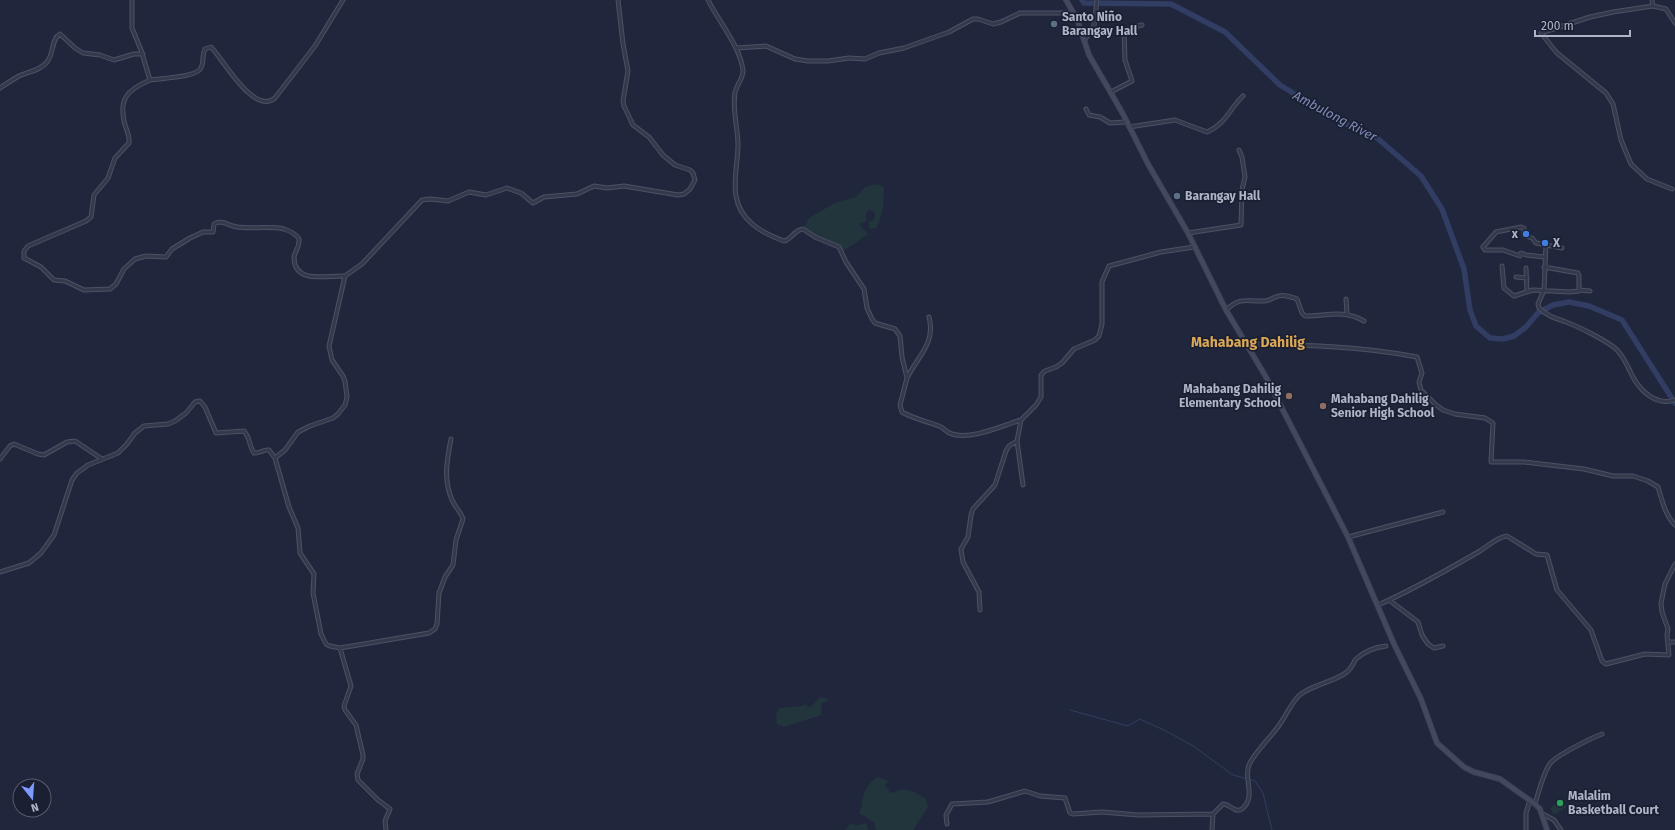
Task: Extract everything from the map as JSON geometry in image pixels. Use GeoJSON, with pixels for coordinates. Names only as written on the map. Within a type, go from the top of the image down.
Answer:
{"type":"FeatureCollection","features":[{"type":"Feature","properties":{"kind":"street"},"geometry":{"type":"LineString","coordinates":[[132,0],[132,28],[143,54],[150,80]]}},
{"type":"Feature","properties":{"kind":"street"},"geometry":{"type":"LineString","coordinates":[[343,0],[315,46],[275,98],[271,101],[260,100],[246,91],[211,47],[205,49],[202,67],[199,70],[179,78],[150,80],[130,91],[124,99],[123,110],[129,143],[115,158],[108,178],[94,195],[90,217],[86,221],[28,246],[24,251],[24,258],[41,267],[54,280],[65,281],[84,290],[106,290],[112,288],[116,284],[124,269],[135,259],[146,256],[166,257],[176,246],[198,234],[212,232],[214,224],[221,222],[237,227],[280,229],[288,231],[297,236],[299,239],[299,245],[294,257],[300,273],[311,277],[345,276],[358,269],[420,202],[425,199],[448,201],[469,192],[486,194],[505,188],[511,188],[519,192],[533,203],[544,197],[577,194],[594,186],[607,188],[624,186],[678,195],[687,193],[695,180],[693,173],[690,170],[675,164],[663,155],[648,137],[633,125],[624,106],[623,101],[628,71],[618,0]]}},
{"type":"Feature","properties":{"kind":"street"},"geometry":{"type":"LineString","coordinates":[[708,0],[723,28],[737,48],[743,71],[735,93],[738,145],[736,196],[744,217],[756,228],[784,241],[788,240],[797,231],[803,229],[815,238],[838,247],[864,289],[867,308],[872,319],[875,323],[895,329],[898,332],[907,378]]}},
{"type":"Feature","properties":{"kind":"street"},"geometry":{"type":"LineString","coordinates":[[1066,0],[1074,14],[1089,55],[1111,92],[1148,164],[1188,233],[1226,310],[1266,378],[1348,537],[1378,605],[1390,645],[1421,699],[1437,743],[1464,767],[1474,772],[1500,779],[1530,800],[1535,804],[1541,813],[1547,830]]}},
{"type":"Feature","properties":{"kind":"street"},"geometry":{"type":"LineString","coordinates":[[1084,41],[1094,26],[1097,0]]}},
{"type":"Feature","properties":{"kind":"street"},"geometry":{"type":"LineString","coordinates":[[1652,0],[1653,6]]}},
{"type":"Feature","properties":{"kind":"street"},"geometry":{"type":"LineString","coordinates":[[1672,189],[1647,179],[1631,164],[1621,140],[1613,104],[1606,93],[1557,53],[1541,33],[1590,17],[1653,6],[1666,9],[1675,23]]}},
{"type":"Feature","properties":{"kind":"street"},"geometry":{"type":"LineString","coordinates":[[737,48],[766,46],[795,59],[808,61],[828,61],[849,58],[865,59],[879,53],[904,48],[949,32],[973,19],[978,19],[993,24],[1020,13],[1074,14]]}},
{"type":"Feature","properties":{"kind":"street"},"geometry":{"type":"LineString","coordinates":[[1111,92],[1132,81],[1126,60],[1124,30],[1142,25]]}},
{"type":"Feature","properties":{"kind":"street"},"geometry":{"type":"LineString","coordinates":[[0,88],[17,77],[46,64],[56,38],[60,34],[75,48],[83,53],[100,55],[114,60],[134,54],[143,54]]}},
{"type":"Feature","properties":{"kind":"street"},"geometry":{"type":"LineString","coordinates":[[1129,127],[1175,120],[1207,132],[1226,118],[1243,96]]}},
{"type":"Feature","properties":{"kind":"street"},"geometry":{"type":"LineString","coordinates":[[1086,110],[1089,115],[1100,117],[1110,123],[1126,122]]}},
{"type":"Feature","properties":{"kind":"street"},"geometry":{"type":"LineString","coordinates":[[1188,233],[1241,225],[1242,190],[1245,177],[1242,157],[1239,150]]}},
{"type":"Feature","properties":{"kind":"street"},"geometry":{"type":"LineString","coordinates":[[1544,257],[1521,253],[1520,256],[1504,251],[1485,250],[1483,247],[1496,232],[1524,227],[1524,234],[1532,237],[1536,243],[1562,248]]}},
{"type":"Feature","properties":{"kind":"street"},"geometry":{"type":"LineString","coordinates":[[1546,244],[1544,257],[1544,290],[1538,304],[1539,308],[1545,315],[1576,326],[1613,347],[1622,356],[1634,378],[1644,390],[1657,401],[1665,403],[1673,401]]}},
{"type":"Feature","properties":{"kind":"street"},"geometry":{"type":"LineString","coordinates":[[929,317],[932,330],[930,339],[907,378],[900,405],[902,412],[918,420],[939,426],[950,433],[959,436],[990,431],[1021,420],[1036,405],[1041,397],[1041,375],[1045,371],[1062,363],[1074,349],[1095,340],[1099,336],[1102,324],[1102,282],[1108,266],[1161,252],[1194,247]]}},
{"type":"Feature","properties":{"kind":"street"},"geometry":{"type":"LineString","coordinates":[[1502,266],[1505,289],[1515,296],[1527,292],[1544,290],[1570,292],[1578,292],[1579,290],[1590,291]]}},
{"type":"Feature","properties":{"kind":"street"},"geometry":{"type":"LineString","coordinates":[[1544,267],[1578,273],[1579,290]]}},
{"type":"Feature","properties":{"kind":"street"},"geometry":{"type":"LineString","coordinates":[[1526,268],[1527,292]]}},
{"type":"Feature","properties":{"kind":"street"},"geometry":{"type":"LineString","coordinates":[[275,458],[285,450],[298,432],[333,418],[345,405],[347,398],[345,381],[332,360],[329,346],[345,276]]}},
{"type":"Feature","properties":{"kind":"street"},"geometry":{"type":"LineString","coordinates":[[1516,277],[1527,278]]}},
{"type":"Feature","properties":{"kind":"street"},"geometry":{"type":"LineString","coordinates":[[1226,310],[1240,300],[1248,299],[1265,301],[1283,296],[1297,299],[1305,316],[1347,314],[1364,320]]}},
{"type":"Feature","properties":{"kind":"street"},"geometry":{"type":"LineString","coordinates":[[1346,299],[1347,314]]}},
{"type":"Feature","properties":{"kind":"street"},"geometry":{"type":"LineString","coordinates":[[1246,344],[1338,347],[1417,357],[1422,373],[1419,382],[1421,390],[1436,405],[1443,410],[1455,414],[1485,418],[1494,423],[1491,462],[1524,462],[1584,469],[1614,476],[1633,476],[1648,481],[1658,487],[1663,504],[1670,519],[1675,524]]}},
{"type":"Feature","properties":{"kind":"street"},"geometry":{"type":"LineString","coordinates":[[0,572],[29,563],[41,553],[54,535],[74,476],[80,470],[118,453],[141,428],[150,424],[168,424],[175,421],[186,413],[190,406],[197,401],[200,401],[205,407],[216,433],[244,432],[254,453],[269,450],[275,458],[289,507],[298,528],[300,553],[314,574],[313,593],[321,634],[326,644],[340,648],[422,634],[435,629],[437,624],[438,593],[445,577],[453,565],[456,540],[463,519],[449,494],[447,482],[447,461],[451,439]]}},
{"type":"Feature","properties":{"kind":"street"},"geometry":{"type":"LineString","coordinates":[[1021,420],[1017,441],[1023,485]]}},
{"type":"Feature","properties":{"kind":"street"},"geometry":{"type":"LineString","coordinates":[[0,460],[10,446],[14,444],[41,455],[47,454],[67,442],[73,441],[79,443],[102,459]]}},
{"type":"Feature","properties":{"kind":"street"},"geometry":{"type":"LineString","coordinates":[[980,610],[979,592],[963,562],[961,549],[968,537],[973,509],[992,490],[1006,451],[1009,446],[1017,441]]}},
{"type":"Feature","properties":{"kind":"street"},"geometry":{"type":"LineString","coordinates":[[1348,537],[1443,512]]}},
{"type":"Feature","properties":{"kind":"street"},"geometry":{"type":"LineString","coordinates":[[1378,605],[1480,551],[1499,538],[1507,536],[1536,554],[1547,555],[1557,590],[1591,630],[1603,664],[1606,664],[1645,654],[1669,655],[1667,627],[1662,612],[1662,598],[1665,584],[1675,564]]}},
{"type":"Feature","properties":{"kind":"street"},"geometry":{"type":"LineString","coordinates":[[1390,600],[1418,622],[1422,635],[1432,647],[1443,646]]}},
{"type":"Feature","properties":{"kind":"street"},"geometry":{"type":"LineString","coordinates":[[1668,642],[1675,642]]}},
{"type":"Feature","properties":{"kind":"street"},"geometry":{"type":"LineString","coordinates":[[1212,830],[1213,814],[1223,804],[1227,804],[1236,810],[1242,809],[1249,796],[1247,773],[1249,764],[1279,725],[1299,695],[1346,672],[1356,660],[1370,650],[1390,645]]}},
{"type":"Feature","properties":{"kind":"street"},"geometry":{"type":"LineString","coordinates":[[340,648],[351,686],[344,706],[345,710],[356,725],[363,755],[357,776],[358,780],[378,800],[390,809],[385,821],[386,830]]}},
{"type":"Feature","properties":{"kind":"street"},"geometry":{"type":"LineString","coordinates":[[1535,804],[1541,783],[1551,762],[1593,737],[1602,734]]}},
{"type":"Feature","properties":{"kind":"street"},"geometry":{"type":"LineString","coordinates":[[947,824],[946,815],[952,804],[988,802],[1026,791],[1040,796],[1065,798],[1070,813],[1073,814],[1102,812],[1138,815],[1213,814]]}},
{"type":"Feature","properties":{"kind":"street"},"geometry":{"type":"LineString","coordinates":[[1526,830],[1526,813],[1530,800]]}},
{"type":"Feature","properties":{"kind":"street"},"geometry":{"type":"LineString","coordinates":[[1541,813],[1554,820],[1561,830]]}},
{"type":"Feature","properties":{"kind":"shaded area"},"geometry":{"type":"Polygon","coordinates":[[[878,184],[884,188],[884,199],[882,214],[876,228],[870,229],[868,222],[874,220],[875,215],[874,212],[869,210],[866,212],[866,222],[859,224],[868,234],[843,251],[803,229],[809,218],[835,203],[856,197],[865,187],[878,184]]]}},
{"type":"Feature","properties":{"kind":"shaded area"},"geometry":{"type":"Polygon","coordinates":[[[820,697],[828,699],[827,702],[822,702],[821,714],[819,716],[783,727],[777,724],[776,714],[780,708],[807,704],[807,707],[811,707],[820,697]]]}},
{"type":"Feature","properties":{"kind":"shaded area"},"geometry":{"type":"Polygon","coordinates":[[[878,777],[888,781],[885,786],[890,792],[894,793],[898,790],[906,789],[925,798],[928,807],[913,830],[876,830],[874,822],[859,813],[865,792],[871,783],[878,777]]]}},
{"type":"Feature","properties":{"kind":"shaded area","name":"Malalim Basketball Court"},"geometry":{"type":"Polygon","coordinates":[[[1561,799],[1566,807],[1554,815],[1550,808],[1561,799]]]}},
{"type":"Feature","properties":{"kind":"shaded area"},"geometry":{"type":"Polygon","coordinates":[[[866,823],[868,830],[845,830],[850,824],[858,825],[866,823]]]}},
{"type":"Feature","properties":{"kind":"waterway","name":"Ambulong River"},"geometry":{"type":"LineString","coordinates":[[1082,0],[1084,3],[1171,4],[1225,32],[1280,85],[1339,121],[1376,137],[1421,176],[1442,209],[1464,269],[1470,310],[1476,326],[1490,338],[1503,339],[1514,336],[1526,327],[1538,313],[1553,305],[1569,302],[1589,306],[1622,320],[1675,403]]}},
{"type":"Feature","properties":{"kind":"waterway"},"geometry":{"type":"LineString","coordinates":[[1070,710],[1128,726],[1140,719],[1193,746],[1233,775],[1255,781],[1263,793],[1272,830]]}},
{"type":"Feature","properties":{"kind":"place","name":"Santo Niño Barangay Hall"},"geometry":{"type":"Point","coordinates":[1054,24]}},
{"type":"Feature","properties":{"kind":"place","name":"Barangay Hall"},"geometry":{"type":"Point","coordinates":[1177,196]}},
{"type":"Feature","properties":{"kind":"place","name":"x"},"geometry":{"type":"Point","coordinates":[1526,234]}},
{"type":"Feature","properties":{"kind":"place","name":"X"},"geometry":{"type":"Point","coordinates":[1545,243]}},
{"type":"Feature","properties":{"kind":"place","name":"Mahabang Dahilig Elementary School"},"geometry":{"type":"Point","coordinates":[1289,396]}},
{"type":"Feature","properties":{"kind":"place","name":"Mahabang Dahilig Senior High School"},"geometry":{"type":"Point","coordinates":[1323,406]}},
{"type":"Feature","properties":{"kind":"place","name":"Malalim Basketball Court"},"geometry":{"type":"Point","coordinates":[1560,803]}},
{"type":"Feature","properties":{"kind":"district","name":"Mahabang Dahilig"},"geometry":{"type":"Point","coordinates":[1248,342]}}]}
